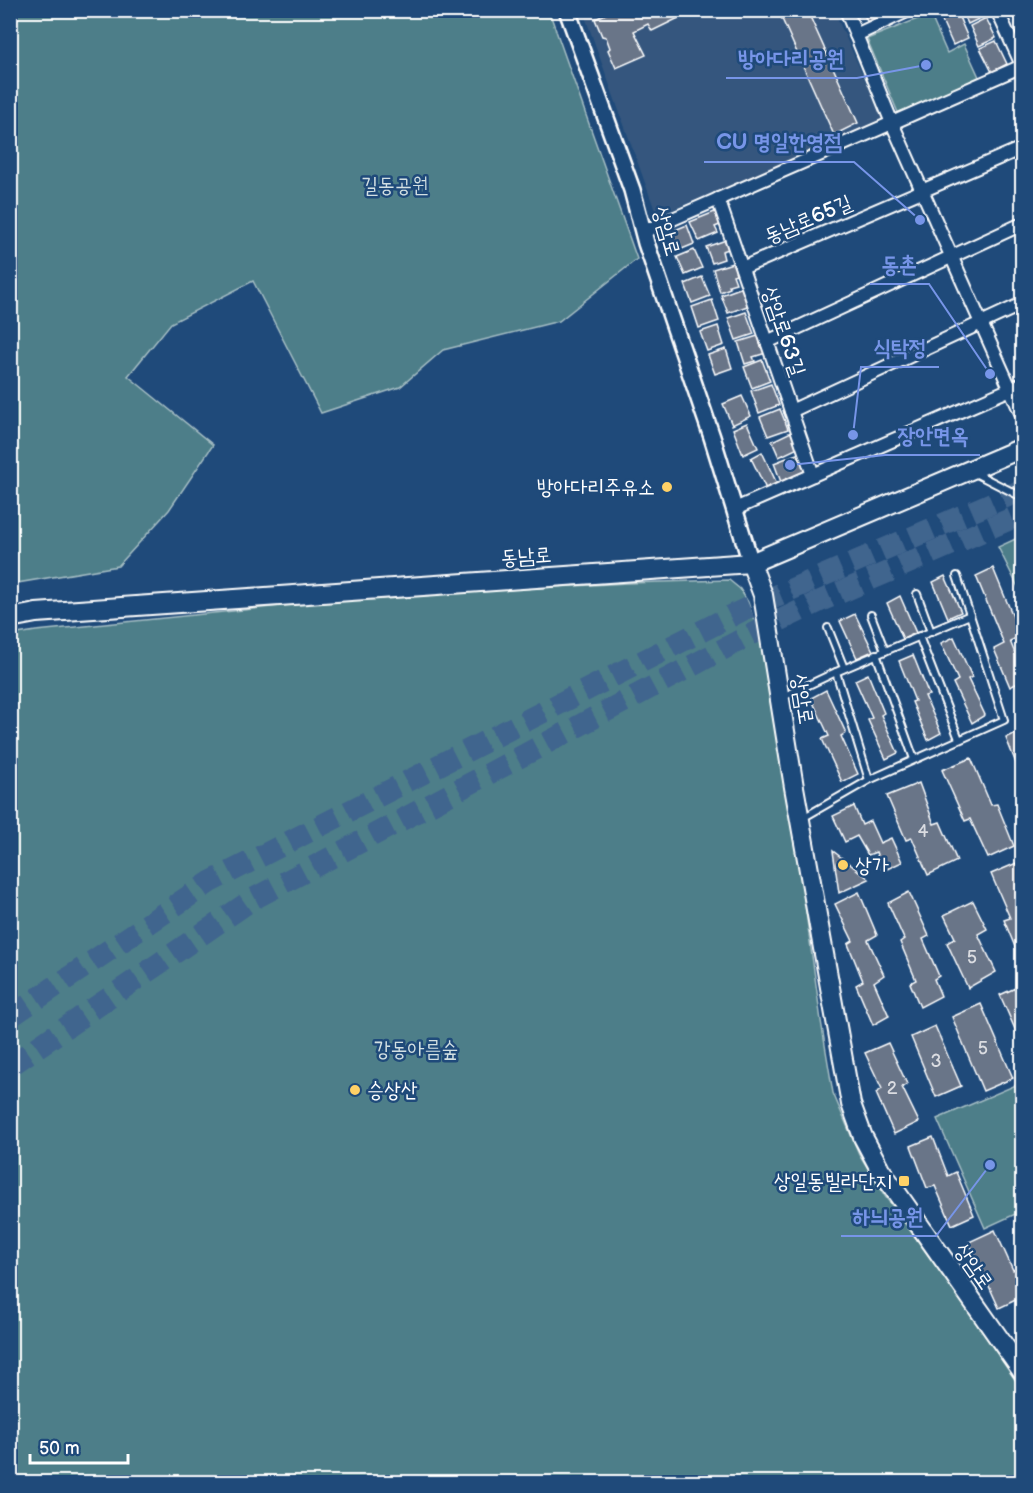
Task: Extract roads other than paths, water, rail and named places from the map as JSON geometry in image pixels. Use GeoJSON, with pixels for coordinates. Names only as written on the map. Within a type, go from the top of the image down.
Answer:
{"type":"FeatureCollection","features":[{"type":"Feature","properties":{"kind":"main road","name":"동남로"},"geometry":{"type":"LineString","coordinates":[[10,618],[36,613],[751,563],[1023,448]]}},
{"type":"Feature","properties":{"kind":"main road","name":"상암로"},"geometry":{"type":"LineString","coordinates":[[751,563],[763,595],[794,787],[851,1104],[863,1137],[886,1178],[1023,1371]]}},
{"type":"Feature","properties":{"kind":"street","name":"상암로"},"geometry":{"type":"LineString","coordinates":[[567,10],[632,190],[643,232],[751,563]]}},
{"type":"Feature","properties":{"kind":"street"},"geometry":{"type":"LineString","coordinates":[[846,10],[892,123],[982,323],[1017,386],[1023,415]]}},
{"type":"Feature","properties":{"kind":"street"},"geometry":{"type":"LineString","coordinates":[[856,35],[909,10]]}},
{"type":"Feature","properties":{"kind":"street"},"geometry":{"type":"LineString","coordinates":[[643,232],[1023,66],[997,10]]}},
{"type":"Feature","properties":{"kind":"street","name":"동남로65길"},"geometry":{"type":"LineString","coordinates":[[742,268],[1023,147]]}},
{"type":"Feature","properties":{"kind":"street","name":"상암로63길"},"geometry":{"type":"LineString","coordinates":[[718,199],[813,475]]}},
{"type":"Feature","properties":{"kind":"street"},"geometry":{"type":"LineString","coordinates":[[767,342],[1023,225]]}},
{"type":"Feature","properties":{"kind":"street"},"geometry":{"type":"LineString","coordinates":[[791,411],[1023,304]]}},
{"type":"Feature","properties":{"kind":"street"},"geometry":{"type":"LineString","coordinates":[[735,509],[1017,386]]}},
{"type":"Feature","properties":{"kind":"lane"},"geometry":{"type":"LineString","coordinates":[[970,470],[1023,497]]}},
{"type":"Feature","properties":{"kind":"lane"},"geometry":{"type":"LineString","coordinates":[[801,819],[869,780],[1004,720],[957,576]]}},
{"type":"Feature","properties":{"kind":"lane"},"geometry":{"type":"LineString","coordinates":[[917,594],[931,632]]}},
{"type":"Feature","properties":{"kind":"lane"},"geometry":{"type":"LineString","coordinates":[[871,615],[885,651]]}},
{"type":"Feature","properties":{"kind":"lane"},"geometry":{"type":"LineString","coordinates":[[783,697],[844,668],[970,615]]}},
{"type":"Feature","properties":{"kind":"lane"},"geometry":{"type":"LineString","coordinates":[[828,628],[844,668]]}},
{"type":"Feature","properties":{"kind":"lane"},"geometry":{"type":"LineString","coordinates":[[919,636],[959,739]]}},
{"type":"Feature","properties":{"kind":"lane"},"geometry":{"type":"LineString","coordinates":[[876,654],[914,759]]}},
{"type":"Feature","properties":{"kind":"lane"},"geometry":{"type":"LineString","coordinates":[[836,672],[869,780]]}},
{"type":"Feature","properties":{"kind":"tunnel"},"geometry":{"type":"LineString","coordinates":[[10,1017],[210,882],[741,611],[1022,490]]}},
{"type":"Feature","properties":{"kind":"tunnel"},"geometry":{"type":"LineString","coordinates":[[10,1066],[253,899],[746,637],[818,602],[1022,514]]}},
{"type":"Feature","properties":{"kind":"place","name":"방아다리공원"},"geometry":{"type":"Point","coordinates":[926,65]}},
{"type":"Feature","properties":{"kind":"place","name":"CU 명일한영점"},"geometry":{"type":"Point","coordinates":[920,220]}},
{"type":"Feature","properties":{"kind":"place","name":"동촌"},"geometry":{"type":"Point","coordinates":[990,374]}},
{"type":"Feature","properties":{"kind":"place","name":"식탁정"},"geometry":{"type":"Point","coordinates":[853,435]}},
{"type":"Feature","properties":{"kind":"place","name":"장안면옥"},"geometry":{"type":"Point","coordinates":[790,465]}},
{"type":"Feature","properties":{"kind":"place","name":"방아다리주유소"},"geometry":{"type":"Point","coordinates":[667,487]}},
{"type":"Feature","properties":{"kind":"place","name":"상가"},"geometry":{"type":"Point","coordinates":[843,865]}},
{"type":"Feature","properties":{"kind":"place","name":"승상산"},"geometry":{"type":"Point","coordinates":[355,1090]}},
{"type":"Feature","properties":{"kind":"place","name":"하늬공원"},"geometry":{"type":"Point","coordinates":[990,1165]}},
{"type":"Feature","properties":{"kind":"place","name":"상일동빌라단지"},"geometry":{"type":"Point","coordinates":[904,1181]}},
{"type":"Feature","properties":{"kind":"park label","name":"길동공원"},"geometry":{"type":"Point","coordinates":[395,185]}},
{"type":"Feature","properties":{"kind":"park label","name":"강동아름숲"},"geometry":{"type":"Point","coordinates":[416,1049]}}]}
